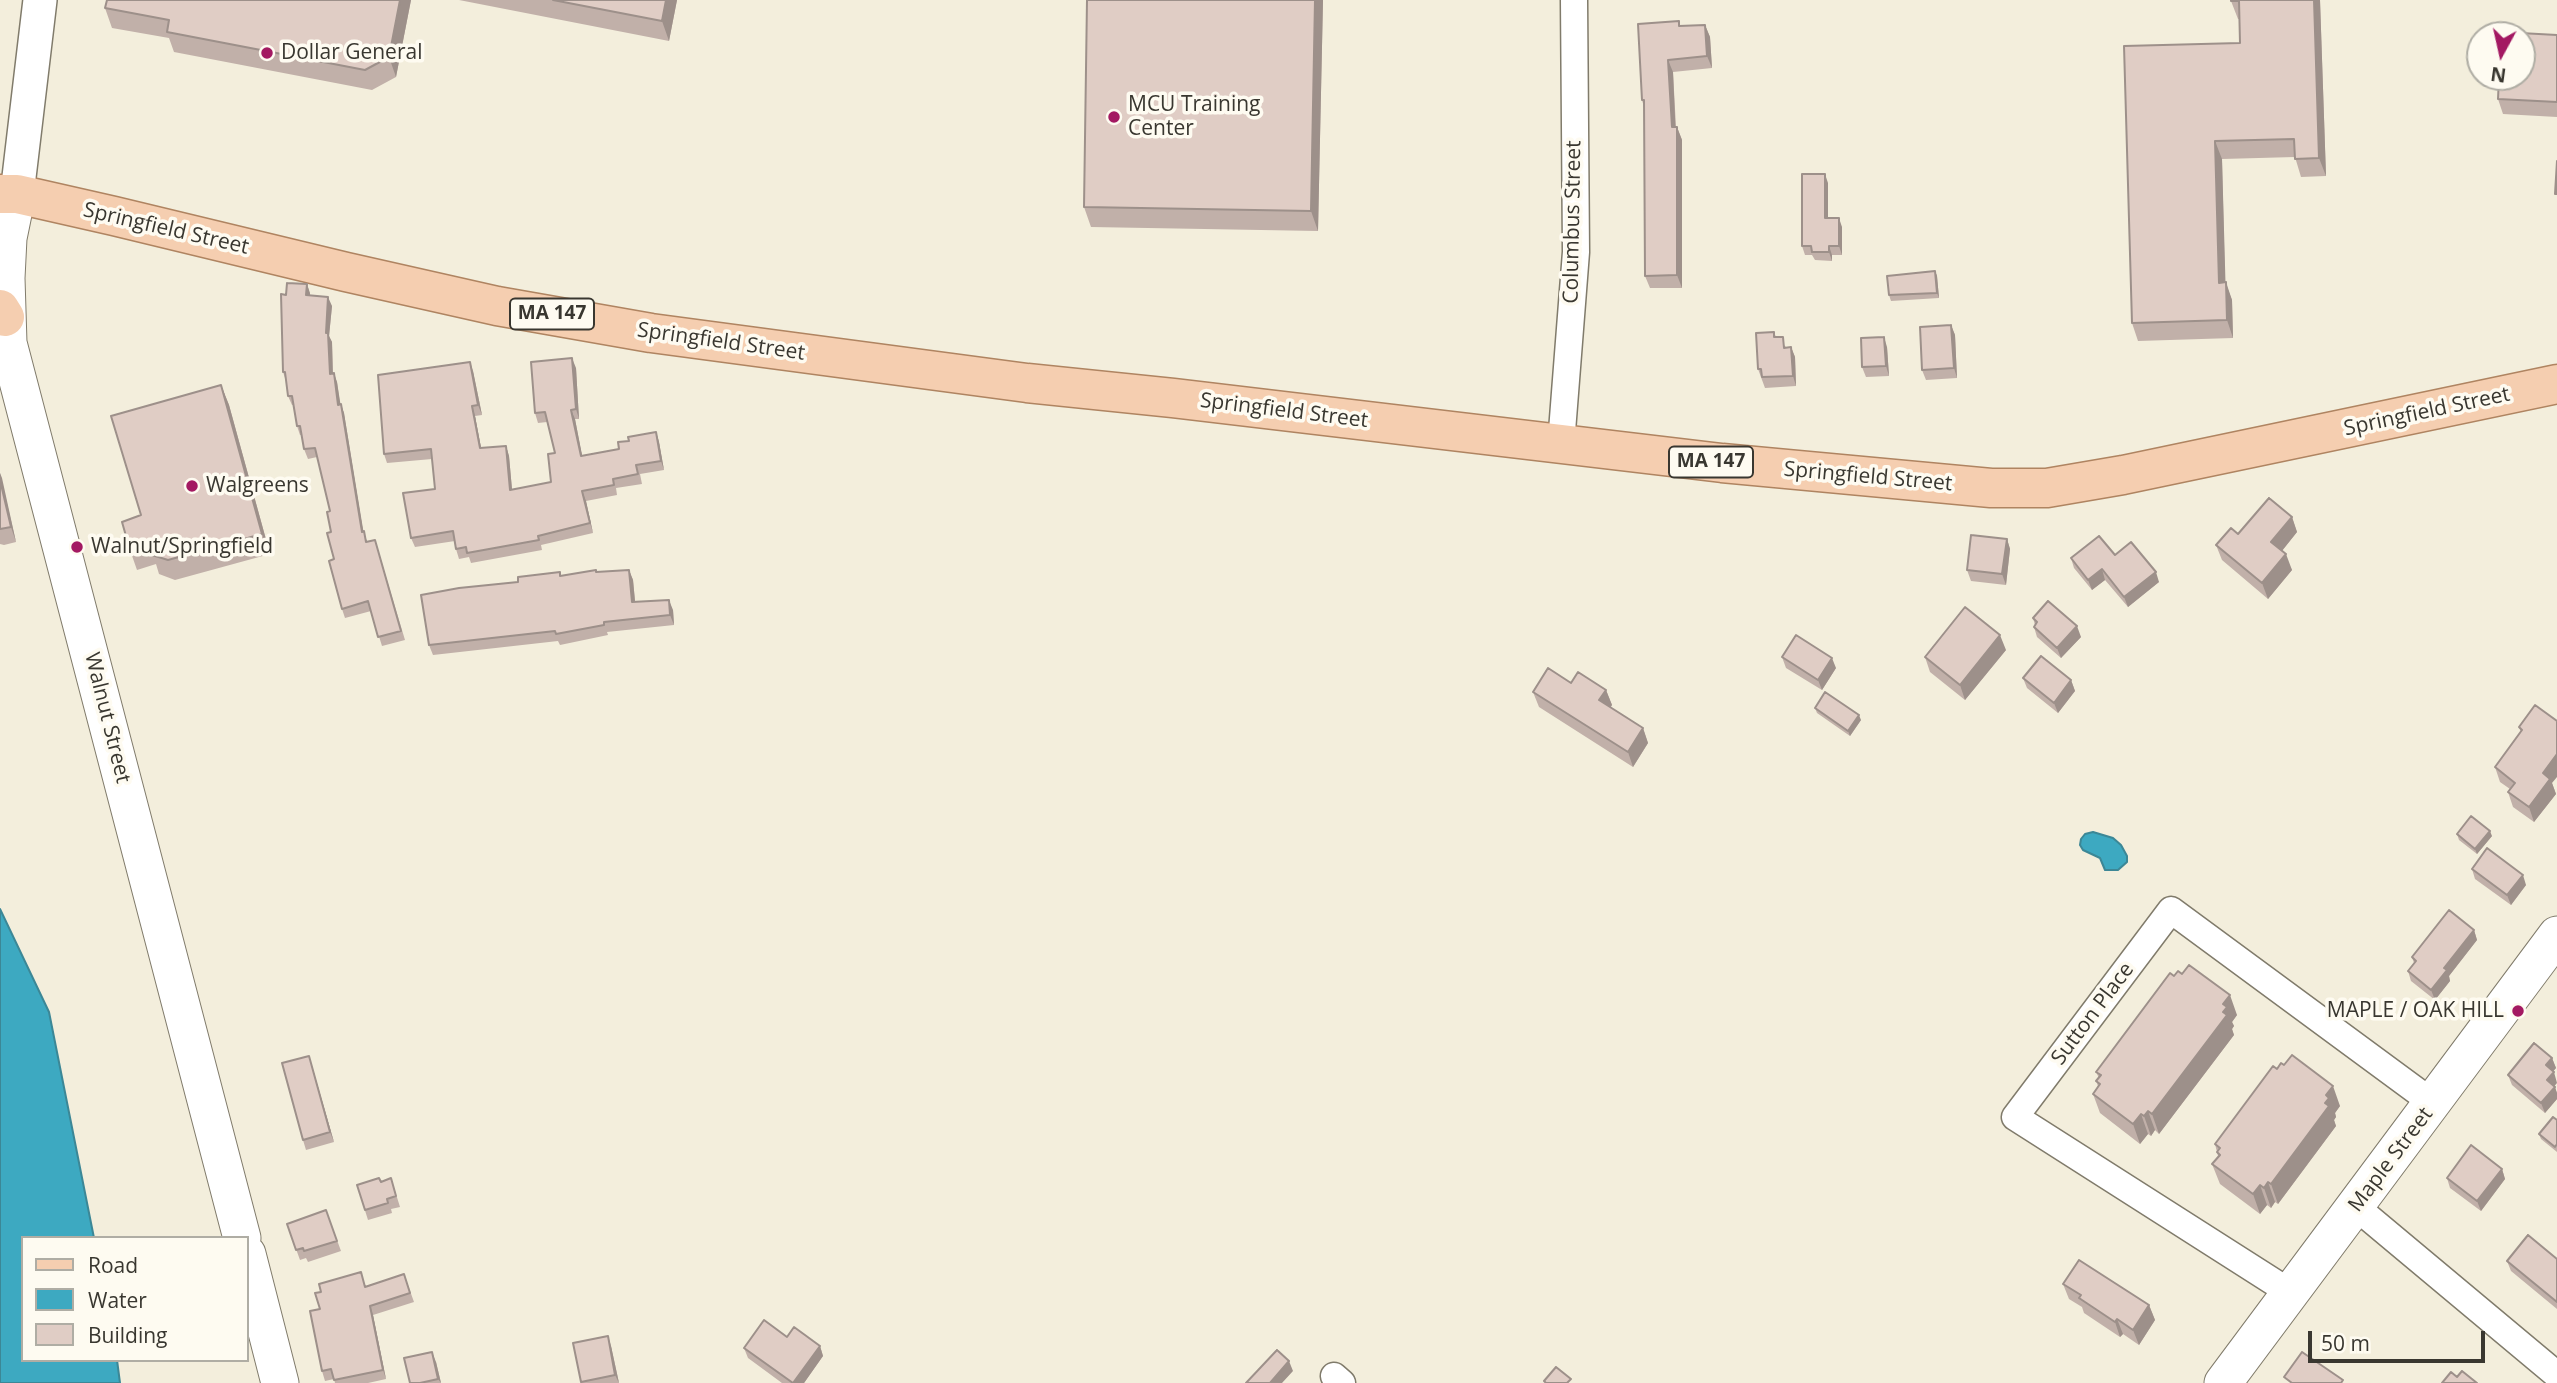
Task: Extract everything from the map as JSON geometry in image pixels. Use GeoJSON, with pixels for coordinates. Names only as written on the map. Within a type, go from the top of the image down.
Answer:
{"type":"FeatureCollection","features":[{"type":"Feature","properties":{"kind":"main road","name":"Walnut Street"},"geometry":{"type":"LineString","coordinates":[[6,190],[8,238],[3,313],[8,343],[241,1236]]}},
{"type":"Feature","properties":{"kind":"main road","name":"Springfield Street"},"geometry":{"type":"LineString","coordinates":[[6,190],[497,306],[651,332],[1027,383],[1561,444],[1991,488],[2047,488],[2123,475],[2557,384]]}},
{"type":"Feature","properties":{"kind":"main road","name":"Maple Street"},"geometry":{"type":"LineString","coordinates":[[2223,1383],[2432,1103],[2554,947]]}},
{"type":"Feature","properties":{"kind":"main road"},"geometry":{"type":"LineString","coordinates":[[248,1258],[280,1383]]}},
{"type":"Feature","properties":{"kind":"street"},"geometry":{"type":"LineString","coordinates":[[6,190],[40,0]]}},
{"type":"Feature","properties":{"kind":"street","name":"Columbus Street"},"geometry":{"type":"LineString","coordinates":[[1561,444],[1576,252],[1574,0]]}},
{"type":"Feature","properties":{"kind":"street","name":"Sutton Place"},"geometry":{"type":"LineString","coordinates":[[2291,1293],[2015,1117],[2171,911],[2432,1103]]}},
{"type":"Feature","properties":{"kind":"street"},"geometry":{"type":"LineString","coordinates":[[2356,1207],[2557,1375]]}},
{"type":"Feature","properties":{"kind":"water"},"geometry":{"type":"Polygon","coordinates":[[[2093,832],[2113,838],[2121,845],[2127,862],[2118,870],[2105,870],[2100,858],[2083,850],[2081,839],[2085,834],[2093,832]]]}},
{"type":"Feature","properties":{"kind":"water"},"geometry":{"type":"Polygon","coordinates":[[[0,909],[49,1012],[94,1236],[21,1236],[21,1362],[117,1362],[120,1383],[0,1383],[0,909]]]}},
{"type":"Feature","properties":{"kind":"building"},"geometry":{"type":"Polygon","coordinates":[[[107,0],[400,0],[389,57],[365,70],[167,32],[169,20],[105,8],[107,0]]]}},
{"type":"Feature","properties":{"kind":"building"},"geometry":{"type":"Polygon","coordinates":[[[553,0],[666,0],[662,21],[553,0]]]}},
{"type":"Feature","properties":{"kind":"building"},"geometry":{"type":"Polygon","coordinates":[[[1087,0],[1315,0],[1311,211],[1084,207],[1087,0]]]}},
{"type":"Feature","properties":{"kind":"building"},"geometry":{"type":"Polygon","coordinates":[[[2231,0],[2314,0],[2319,158],[2295,159],[2294,139],[2215,141],[2219,283],[2226,282],[2227,320],[2132,323],[2124,46],[2240,43],[2239,1],[2231,0]]]}},
{"type":"Feature","properties":{"kind":"building"},"geometry":{"type":"Polygon","coordinates":[[[1679,21],[1679,26],[1705,25],[1707,56],[1668,60],[1672,127],[1677,127],[1677,275],[1645,276],[1644,100],[1638,24],[1679,21]]]}},
{"type":"Feature","properties":{"kind":"building"},"geometry":{"type":"Polygon","coordinates":[[[2536,34],[2557,35],[2557,102],[2498,99],[2498,91],[2536,91],[2536,34]]]}},
{"type":"Feature","properties":{"kind":"building"},"geometry":{"type":"Polygon","coordinates":[[[2557,161],[2557,194],[2555,194],[2557,161]]]}},
{"type":"Feature","properties":{"kind":"building"},"geometry":{"type":"Polygon","coordinates":[[[1802,174],[1825,174],[1825,218],[1839,218],[1839,246],[1829,246],[1829,252],[1812,252],[1811,246],[1802,246],[1802,174]]]}},
{"type":"Feature","properties":{"kind":"building"},"geometry":{"type":"Polygon","coordinates":[[[1935,271],[1937,293],[1889,295],[1887,276],[1935,271]]]}},
{"type":"Feature","properties":{"kind":"building"},"geometry":{"type":"Polygon","coordinates":[[[287,283],[307,284],[306,295],[328,297],[326,333],[330,374],[334,373],[338,405],[341,404],[362,532],[364,531],[366,542],[375,540],[401,631],[378,637],[368,601],[342,609],[329,561],[334,559],[327,533],[331,532],[327,512],[330,511],[315,448],[304,449],[292,396],[288,396],[283,372],[281,294],[286,295],[287,283]]]}},
{"type":"Feature","properties":{"kind":"building"},"geometry":{"type":"Polygon","coordinates":[[[1951,325],[1954,368],[1922,370],[1920,327],[1951,325]]]}},
{"type":"Feature","properties":{"kind":"building"},"geometry":{"type":"Polygon","coordinates":[[[1774,332],[1774,337],[1783,337],[1784,348],[1791,347],[1793,376],[1762,377],[1761,369],[1758,369],[1756,333],[1774,332]]]}},
{"type":"Feature","properties":{"kind":"building"},"geometry":{"type":"Polygon","coordinates":[[[1884,337],[1886,366],[1862,367],[1861,338],[1884,337]]]}},
{"type":"Feature","properties":{"kind":"building"},"geometry":{"type":"Polygon","coordinates":[[[572,358],[576,409],[571,410],[581,456],[619,449],[618,442],[629,441],[628,437],[656,432],[661,461],[636,465],[638,474],[613,479],[614,485],[582,491],[590,523],[538,536],[539,540],[467,553],[466,547],[456,549],[453,531],[411,538],[403,493],[435,489],[431,449],[384,454],[378,375],[470,362],[478,405],[472,406],[480,448],[506,446],[510,490],[551,482],[548,454],[555,453],[545,412],[535,413],[531,362],[572,358]]]}},
{"type":"Feature","properties":{"kind":"building","name":"Walgreens"},"geometry":{"type":"Polygon","coordinates":[[[221,385],[262,534],[168,560],[152,555],[149,544],[130,550],[122,522],[141,515],[111,416],[221,385]]]}},
{"type":"Feature","properties":{"kind":"building"},"geometry":{"type":"Polygon","coordinates":[[[0,480],[11,527],[0,529],[0,480]]]}},
{"type":"Feature","properties":{"kind":"building"},"geometry":{"type":"Polygon","coordinates":[[[2269,498],[2292,517],[2271,542],[2286,554],[2262,583],[2216,545],[2231,528],[2238,534],[2269,498]]]}},
{"type":"Feature","properties":{"kind":"building"},"geometry":{"type":"Polygon","coordinates":[[[1971,535],[2007,539],[2002,574],[1967,570],[1971,535]]]}},
{"type":"Feature","properties":{"kind":"building"},"geometry":{"type":"Polygon","coordinates":[[[2099,536],[2115,555],[2131,542],[2156,572],[2124,597],[2102,569],[2088,580],[2071,558],[2099,536]]]}},
{"type":"Feature","properties":{"kind":"building"},"geometry":{"type":"Polygon","coordinates":[[[596,570],[629,570],[632,602],[669,600],[670,615],[604,622],[604,625],[556,634],[555,631],[429,645],[421,595],[518,582],[518,577],[560,572],[560,576],[596,570]]]}},
{"type":"Feature","properties":{"kind":"building"},"geometry":{"type":"Polygon","coordinates":[[[2048,601],[2077,626],[2057,648],[2034,627],[2037,622],[2033,618],[2048,601]]]}},
{"type":"Feature","properties":{"kind":"building"},"geometry":{"type":"Polygon","coordinates":[[[1965,607],[2000,635],[1960,685],[1925,657],[1965,607]]]}},
{"type":"Feature","properties":{"kind":"building"},"geometry":{"type":"Polygon","coordinates":[[[1796,635],[1832,658],[1818,680],[1782,657],[1796,635]]]}},
{"type":"Feature","properties":{"kind":"building"},"geometry":{"type":"Polygon","coordinates":[[[2041,656],[2071,680],[2054,703],[2023,678],[2041,656]]]}},
{"type":"Feature","properties":{"kind":"building"},"geometry":{"type":"Polygon","coordinates":[[[1548,668],[1571,683],[1578,672],[1606,690],[1599,700],[1643,728],[1628,752],[1533,692],[1548,668]]]}},
{"type":"Feature","properties":{"kind":"building"},"geometry":{"type":"Polygon","coordinates":[[[1825,692],[1859,715],[1848,731],[1815,708],[1825,692]]]}},
{"type":"Feature","properties":{"kind":"building"},"geometry":{"type":"Polygon","coordinates":[[[2535,705],[2557,721],[2557,754],[2543,773],[2550,779],[2529,807],[2508,792],[2515,783],[2495,767],[2522,730],[2519,727],[2535,705]]]}},
{"type":"Feature","properties":{"kind":"building"},"geometry":{"type":"Polygon","coordinates":[[[2471,816],[2490,831],[2475,849],[2457,834],[2471,816]]]}},
{"type":"Feature","properties":{"kind":"building"},"geometry":{"type":"Polygon","coordinates":[[[2487,848],[2523,875],[2507,895],[2472,869],[2487,848]]]}},
{"type":"Feature","properties":{"kind":"building"},"geometry":{"type":"Polygon","coordinates":[[[2449,910],[2474,930],[2444,968],[2447,970],[2431,990],[2408,971],[2416,961],[2412,957],[2449,910]]]}},
{"type":"Feature","properties":{"kind":"building"},"geometry":{"type":"Polygon","coordinates":[[[2189,965],[2230,995],[2223,1004],[2227,1007],[2223,1012],[2227,1015],[2152,1114],[2148,1111],[2144,1116],[2141,1114],[2133,1124],[2093,1094],[2100,1084],[2096,1081],[2101,1075],[2096,1072],[2170,973],[2174,976],[2178,971],[2182,974],[2189,965]]]}},
{"type":"Feature","properties":{"kind":"building"},"geometry":{"type":"Polygon","coordinates":[[[2534,1043],[2552,1058],[2546,1065],[2554,1072],[2547,1080],[2555,1087],[2541,1103],[2508,1075],[2534,1043]]]}},
{"type":"Feature","properties":{"kind":"building"},"geometry":{"type":"Polygon","coordinates":[[[2292,1055],[2333,1086],[2326,1095],[2329,1098],[2325,1103],[2329,1106],[2271,1184],[2268,1182],[2264,1188],[2260,1185],[2253,1194],[2212,1164],[2220,1155],[2217,1152],[2220,1148],[2215,1144],[2273,1066],[2277,1069],[2281,1063],[2284,1065],[2292,1055]]]}},
{"type":"Feature","properties":{"kind":"building"},"geometry":{"type":"Polygon","coordinates":[[[309,1056],[330,1132],[303,1140],[282,1063],[309,1056]]]}},
{"type":"Feature","properties":{"kind":"building"},"geometry":{"type":"Polygon","coordinates":[[[2553,1117],[2557,1120],[2555,1147],[2539,1134],[2553,1117]]]}},
{"type":"Feature","properties":{"kind":"building"},"geometry":{"type":"Polygon","coordinates":[[[2471,1145],[2502,1169],[2477,1201],[2447,1178],[2471,1145]]]}},
{"type":"Feature","properties":{"kind":"building"},"geometry":{"type":"Polygon","coordinates":[[[379,1178],[381,1182],[391,1178],[396,1196],[387,1199],[388,1203],[365,1210],[357,1185],[379,1178]]]}},
{"type":"Feature","properties":{"kind":"building"},"geometry":{"type":"Polygon","coordinates":[[[326,1210],[337,1241],[304,1251],[303,1248],[296,1250],[287,1224],[326,1210]]]}},
{"type":"Feature","properties":{"kind":"building"},"geometry":{"type":"Polygon","coordinates":[[[2528,1235],[2557,1259],[2557,1302],[2507,1261],[2528,1235]]]}},
{"type":"Feature","properties":{"kind":"building"},"geometry":{"type":"Polygon","coordinates":[[[2079,1260],[2149,1305],[2133,1330],[2117,1319],[2115,1322],[2063,1284],[2079,1260]]]}},
{"type":"Feature","properties":{"kind":"building"},"geometry":{"type":"Polygon","coordinates":[[[361,1272],[365,1287],[404,1274],[410,1293],[370,1306],[383,1370],[334,1380],[331,1369],[322,1371],[310,1311],[320,1309],[315,1293],[321,1292],[319,1284],[361,1272]]]}},
{"type":"Feature","properties":{"kind":"building"},"geometry":{"type":"Polygon","coordinates":[[[764,1320],[787,1337],[794,1327],[820,1346],[793,1383],[744,1348],[764,1320]]]}},
{"type":"Feature","properties":{"kind":"building"},"geometry":{"type":"Polygon","coordinates":[[[608,1336],[615,1375],[581,1382],[573,1343],[608,1336]]]}},
{"type":"Feature","properties":{"kind":"building"},"geometry":{"type":"Polygon","coordinates":[[[1277,1350],[1289,1361],[1270,1383],[1246,1383],[1277,1350]]]}},
{"type":"Feature","properties":{"kind":"building"},"geometry":{"type":"Polygon","coordinates":[[[432,1352],[438,1379],[410,1383],[404,1358],[432,1352]]]}},
{"type":"Feature","properties":{"kind":"building"},"geometry":{"type":"Polygon","coordinates":[[[2302,1352],[2343,1380],[2341,1383],[2292,1383],[2284,1377],[2302,1352]]]}},
{"type":"Feature","properties":{"kind":"building"},"geometry":{"type":"Polygon","coordinates":[[[1556,1367],[1571,1379],[1567,1383],[1544,1381],[1556,1367]]]}},
{"type":"Feature","properties":{"kind":"building"},"geometry":{"type":"Polygon","coordinates":[[[2462,1371],[2477,1383],[2442,1383],[2451,1372],[2457,1377],[2462,1371]]]}},
{"type":"Feature","properties":{"kind":"place","name":"Dollar General"},"geometry":{"type":"Point","coordinates":[267,53]}},
{"type":"Feature","properties":{"kind":"place","name":"MCU Training Center"},"geometry":{"type":"Point","coordinates":[1114,117]}},
{"type":"Feature","properties":{"kind":"place","name":"Walgreens"},"geometry":{"type":"Point","coordinates":[192,486]}},
{"type":"Feature","properties":{"kind":"place","name":"Walnut/Springfield"},"geometry":{"type":"Point","coordinates":[77,547]}},
{"type":"Feature","properties":{"kind":"place","name":"MAPLE / OAK HILL"},"geometry":{"type":"Point","coordinates":[2518,1011]}}]}
